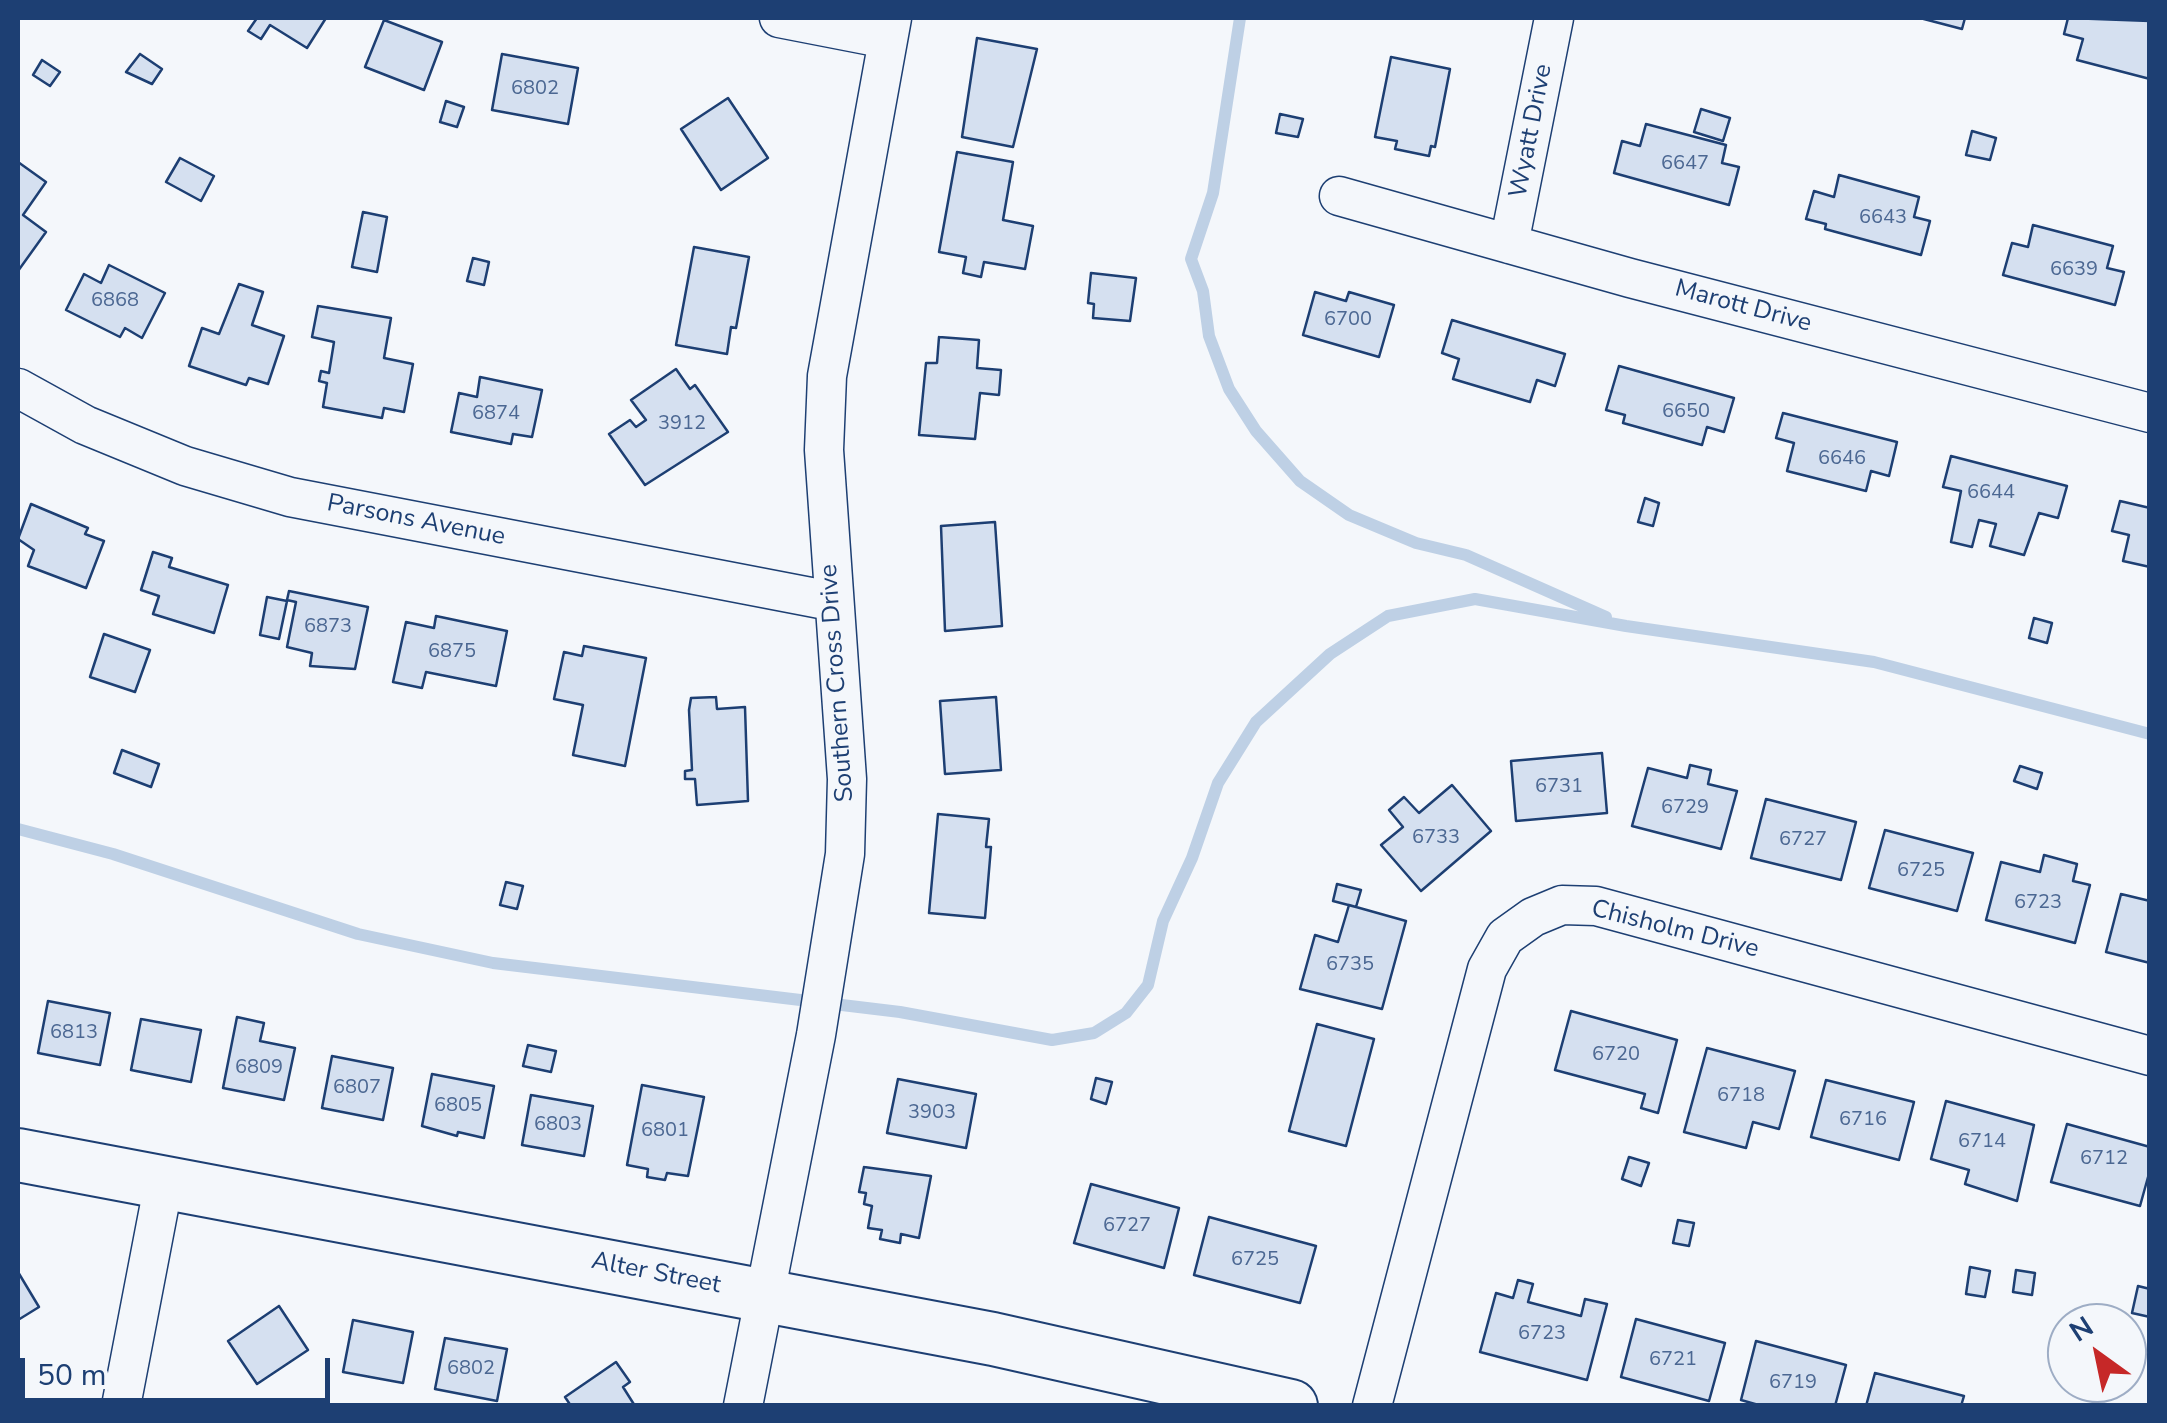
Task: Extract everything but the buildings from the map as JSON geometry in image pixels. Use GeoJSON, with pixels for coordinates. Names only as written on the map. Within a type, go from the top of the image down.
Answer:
{"type":"FeatureCollection","features":[{"type":"Feature","properties":{"kind":"street"},"geometry":{"type":"LineString","coordinates":[[779,18],[890,28]]}},
{"type":"Feature","properties":{"kind":"street","name":"Wyatt Drive"},"geometry":{"type":"LineString","coordinates":[[1510,244],[1554,18]]}},
{"type":"Feature","properties":{"kind":"street","name":"Southern Cross Drive"},"geometry":{"type":"LineString","coordinates":[[743,1406],[816,1035],[845,854],[847,779],[831,601],[824,450],[826,376],[890,28]]}},
{"type":"Feature","properties":{"kind":"street","name":"Marott Drive"},"geometry":{"type":"LineString","coordinates":[[1339,196],[2150,413]]}},
{"type":"Feature","properties":{"kind":"street","name":"Parsons Avenue"},"geometry":{"type":"LineString","coordinates":[[18,388],[85,425],[185,466],[290,497],[831,601]]}},
{"type":"Feature","properties":{"kind":"street","name":"Chisholm Drive"},"geometry":{"type":"LineString","coordinates":[[1372,1406],[1487,969],[1504,937],[1533,917],[1562,906],[1596,906],[2150,1056]]}},
{"type":"Feature","properties":{"kind":"street","name":"Alter Street"},"geometry":{"type":"LineString","coordinates":[[18,1154],[993,1339],[1291,1406]]}},
{"type":"Feature","properties":{"kind":"street"},"geometry":{"type":"LineString","coordinates":[[122,1406],[164,1182]]}},
{"type":"Feature","properties":{"kind":"waterway"},"geometry":{"type":"LineString","coordinates":[[1240,18],[1213,193],[1191,259],[1203,291],[1209,336],[1229,389],[1256,431],[1300,481],[1349,515],[1416,543],[1466,555],[1606,617]]}},
{"type":"Feature","properties":{"kind":"waterway"},"geometry":{"type":"LineString","coordinates":[[18,829],[113,854],[358,934],[493,963],[900,1012],[1052,1040],[1094,1033],[1126,1013],[1148,985],[1163,921],[1192,858],[1218,783],[1256,722],[1330,654],[1388,616],[1475,599],[1626,626],[1874,662],[2150,734]]}}]}
